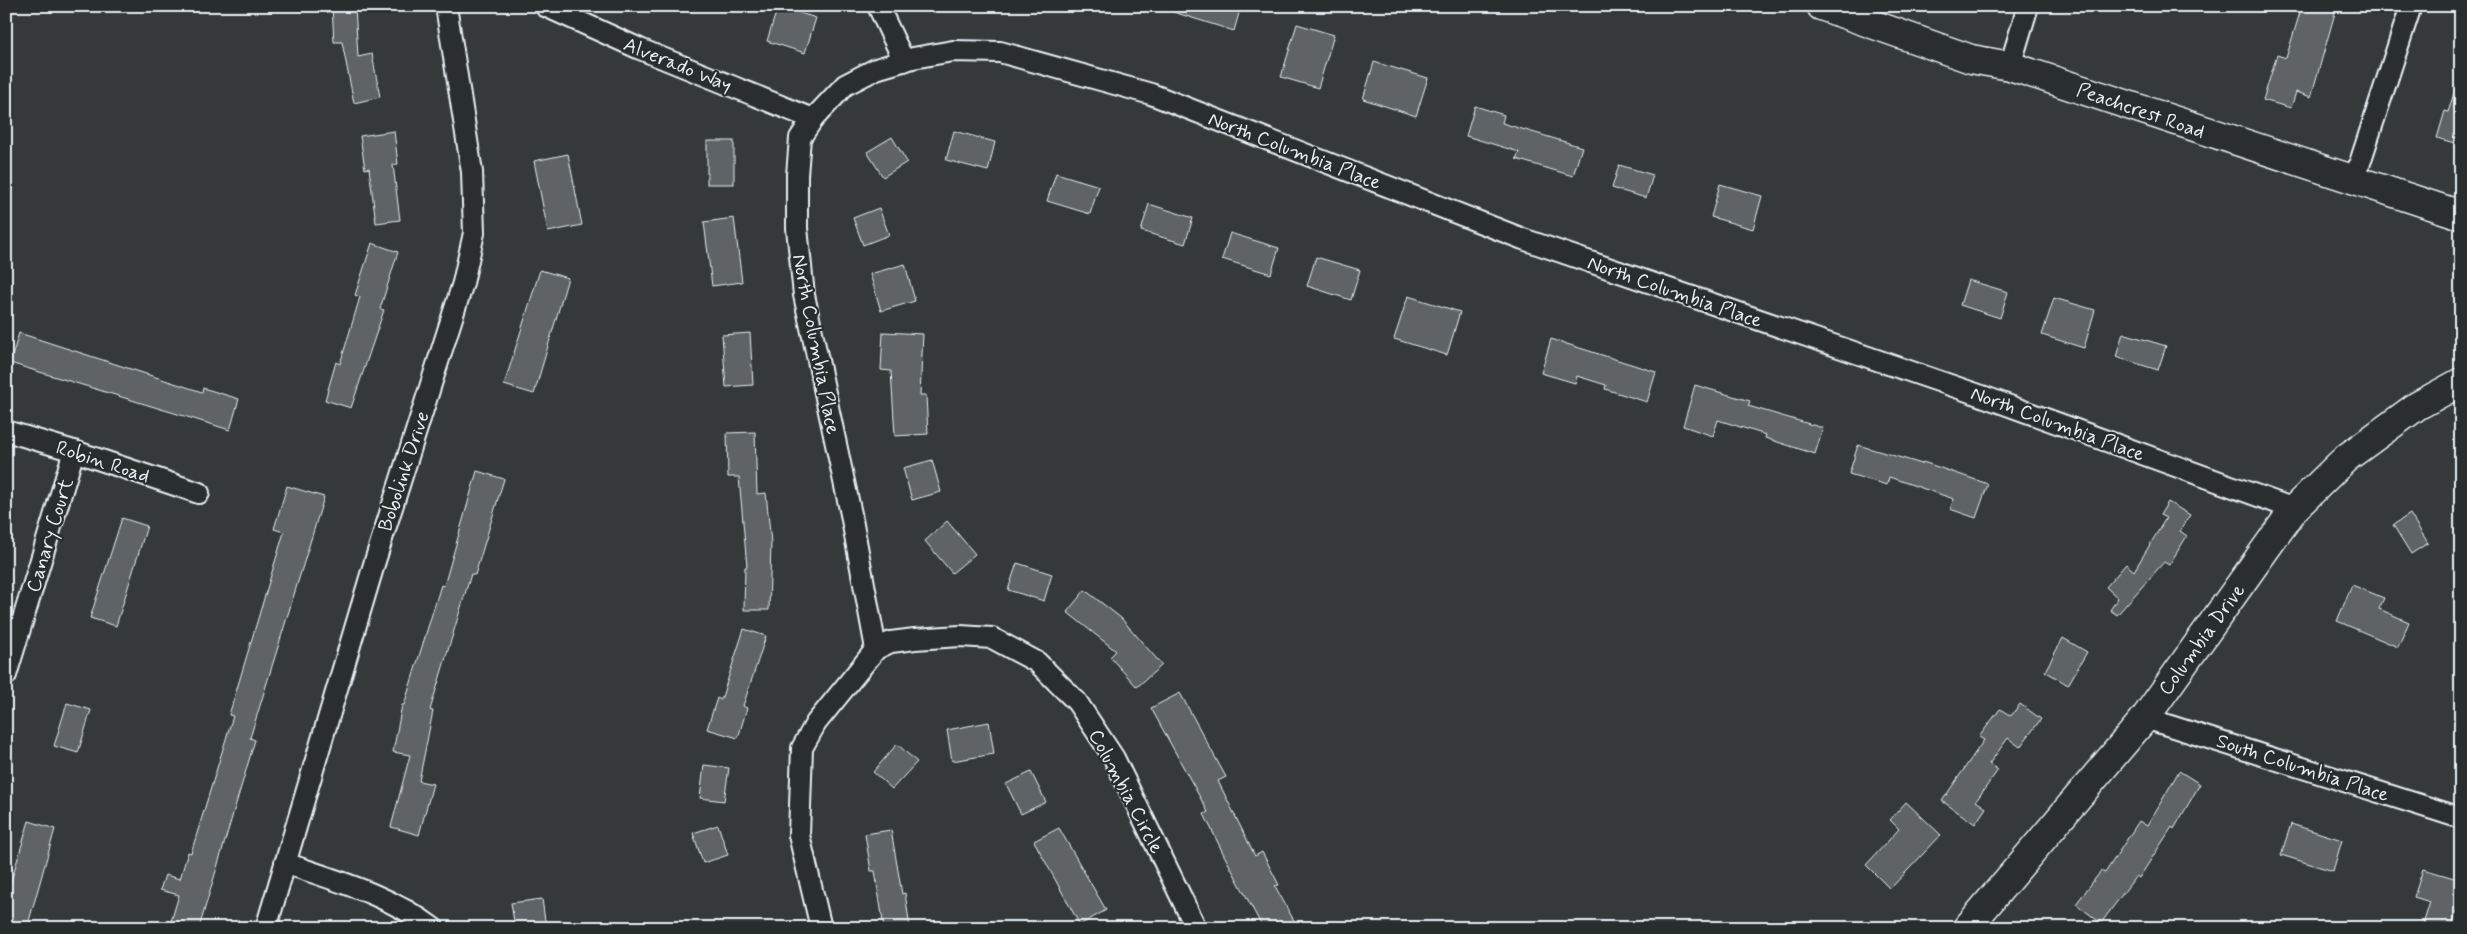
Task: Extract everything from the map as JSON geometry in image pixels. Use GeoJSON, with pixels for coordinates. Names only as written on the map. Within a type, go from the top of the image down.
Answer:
{"type":"FeatureCollection","features":[{"type":"Feature","properties":{"kind":"main road","name":"Peachcrest Road"},"geometry":{"type":"LineString","coordinates":[[1821,6],[1970,59],[2010,66],[2461,215]]}},
{"type":"Feature","properties":{"kind":"main road","name":"Columbia Drive"},"geometry":{"type":"LineString","coordinates":[[1967,928],[2145,718],[2294,509],[2346,458],[2417,406],[2461,382]]}},
{"type":"Feature","properties":{"kind":"street","name":"Bobolink Drive"},"geometry":{"type":"LineString","coordinates":[[266,928],[374,561],[463,283],[474,233],[472,172],[446,6]]}},
{"type":"Feature","properties":{"kind":"street","name":"Alverado Way"},"geometry":{"type":"LineString","coordinates":[[545,6],[640,49],[813,118]]}},
{"type":"Feature","properties":{"kind":"street"},"geometry":{"type":"LineString","coordinates":[[878,6],[904,61]]}},
{"type":"Feature","properties":{"kind":"street"},"geometry":{"type":"LineString","coordinates":[[2010,66],[2028,6]]}},
{"type":"Feature","properties":{"kind":"street"},"geometry":{"type":"LineString","coordinates":[[2354,181],[2411,6]]}},
{"type":"Feature","properties":{"kind":"street","name":"North Columbia Place"},"geometry":{"type":"LineString","coordinates":[[876,649],[851,514],[804,295],[797,228],[797,175],[800,138],[813,118],[845,85],[876,69],[953,51],[1000,52],[1151,94],[1523,239],[1985,397],[2294,509]]}},
{"type":"Feature","properties":{"kind":"street","name":"Robin Road"},"geometry":{"type":"LineString","coordinates":[[6,431],[74,451],[199,493]]}},
{"type":"Feature","properties":{"kind":"street","name":"Canary Court"},"geometry":{"type":"LineString","coordinates":[[6,675],[74,451]]}},
{"type":"Feature","properties":{"kind":"street","name":"Columbia Circle"},"geometry":{"type":"LineString","coordinates":[[876,649],[891,642],[915,639],[960,636],[992,638],[1037,662],[1077,702],[1114,758],[1196,928]]}},
{"type":"Feature","properties":{"kind":"street"},"geometry":{"type":"LineString","coordinates":[[820,928],[799,835],[802,748],[816,723],[876,649]]}},
{"type":"Feature","properties":{"kind":"street","name":"South Columbia Place"},"geometry":{"type":"LineString","coordinates":[[2145,718],[2461,818]]}},
{"type":"Feature","properties":{"kind":"street"},"geometry":{"type":"LineString","coordinates":[[285,863],[366,890],[412,912],[434,928]]}},
{"type":"Feature","properties":{"kind":"building"},"geometry":{"type":"Polygon","coordinates":[[[332,6],[355,6],[358,57],[372,54],[380,97],[354,103],[342,42],[334,42],[332,6]]]}},
{"type":"Feature","properties":{"kind":"building"},"geometry":{"type":"Polygon","coordinates":[[[778,6],[816,18],[805,53],[767,41],[778,6]]]}},
{"type":"Feature","properties":{"kind":"building"},"geometry":{"type":"Polygon","coordinates":[[[1167,6],[1241,6],[1234,31],[1167,10],[1167,6]]]}},
{"type":"Feature","properties":{"kind":"building"},"geometry":{"type":"Polygon","coordinates":[[[2302,6],[2337,6],[2311,97],[2296,92],[2291,108],[2263,100],[2277,55],[2286,58],[2302,6]]]}},
{"type":"Feature","properties":{"kind":"building"},"geometry":{"type":"Polygon","coordinates":[[[1297,24],[1334,35],[1318,88],[1281,77],[1297,24]]]}},
{"type":"Feature","properties":{"kind":"building"},"geometry":{"type":"Polygon","coordinates":[[[1374,62],[1428,78],[1416,116],[1363,99],[1374,62]]]}},
{"type":"Feature","properties":{"kind":"building"},"geometry":{"type":"Polygon","coordinates":[[[2457,84],[2461,84],[2461,145],[2437,138],[2445,111],[2448,112],[2457,84]]]}},
{"type":"Feature","properties":{"kind":"building"},"geometry":{"type":"Polygon","coordinates":[[[1475,106],[1504,115],[1502,123],[1582,147],[1573,176],[1516,159],[1519,152],[1466,136],[1475,106]]]}},
{"type":"Feature","properties":{"kind":"building"},"geometry":{"type":"Polygon","coordinates":[[[394,131],[398,164],[393,165],[400,220],[376,223],[369,168],[365,169],[360,136],[394,131]]]}},
{"type":"Feature","properties":{"kind":"building"},"geometry":{"type":"Polygon","coordinates":[[[954,131],[995,142],[988,171],[946,160],[954,131]]]}},
{"type":"Feature","properties":{"kind":"building"},"geometry":{"type":"Polygon","coordinates":[[[892,137],[907,162],[883,177],[867,152],[892,137]]]}},
{"type":"Feature","properties":{"kind":"building"},"geometry":{"type":"Polygon","coordinates":[[[707,141],[734,141],[734,184],[707,184],[707,141]]]}},
{"type":"Feature","properties":{"kind":"building"},"geometry":{"type":"Polygon","coordinates":[[[568,154],[582,225],[548,232],[534,161],[568,154]]]}},
{"type":"Feature","properties":{"kind":"building"},"geometry":{"type":"Polygon","coordinates":[[[1619,165],[1653,175],[1646,198],[1612,188],[1619,165]]]}},
{"type":"Feature","properties":{"kind":"building"},"geometry":{"type":"Polygon","coordinates":[[[1056,173],[1099,186],[1090,214],[1047,201],[1056,173]]]}},
{"type":"Feature","properties":{"kind":"building"},"geometry":{"type":"Polygon","coordinates":[[[1720,184],[1762,196],[1753,229],[1711,217],[1720,184]]]}},
{"type":"Feature","properties":{"kind":"building"},"geometry":{"type":"Polygon","coordinates":[[[1149,204],[1193,218],[1185,244],[1141,231],[1149,204]]]}},
{"type":"Feature","properties":{"kind":"building"},"geometry":{"type":"Polygon","coordinates":[[[879,208],[889,235],[863,245],[853,218],[879,208]]]}},
{"type":"Feature","properties":{"kind":"building"},"geometry":{"type":"Polygon","coordinates":[[[734,218],[742,282],[712,286],[704,222],[734,218]]]}},
{"type":"Feature","properties":{"kind":"building"},"geometry":{"type":"Polygon","coordinates":[[[1230,233],[1279,248],[1271,274],[1222,259],[1230,233]]]}},
{"type":"Feature","properties":{"kind":"building"},"geometry":{"type":"Polygon","coordinates":[[[372,243],[398,252],[380,309],[384,310],[351,408],[325,400],[336,362],[340,364],[360,297],[355,295],[372,243]]]}},
{"type":"Feature","properties":{"kind":"building"},"geometry":{"type":"Polygon","coordinates":[[[1316,257],[1360,270],[1351,300],[1307,286],[1316,257]]]}},
{"type":"Feature","properties":{"kind":"building"},"geometry":{"type":"Polygon","coordinates":[[[905,264],[915,301],[881,311],[870,274],[905,264]]]}},
{"type":"Feature","properties":{"kind":"building"},"geometry":{"type":"Polygon","coordinates":[[[540,270],[568,278],[534,394],[504,385],[540,270]]]}},
{"type":"Feature","properties":{"kind":"building"},"geometry":{"type":"Polygon","coordinates":[[[1968,280],[2008,292],[2000,318],[1960,305],[1968,280]]]}},
{"type":"Feature","properties":{"kind":"building"},"geometry":{"type":"Polygon","coordinates":[[[1408,296],[1460,312],[1447,355],[1394,339],[1408,296]]]}},
{"type":"Feature","properties":{"kind":"building"},"geometry":{"type":"Polygon","coordinates":[[[2054,298],[2095,310],[2084,348],[2042,335],[2054,298]]]}},
{"type":"Feature","properties":{"kind":"building"},"geometry":{"type":"Polygon","coordinates":[[[883,332],[923,334],[920,395],[926,395],[928,434],[895,436],[891,371],[881,370],[883,332]]]}},
{"type":"Feature","properties":{"kind":"building"},"geometry":{"type":"Polygon","coordinates":[[[19,333],[202,392],[203,388],[239,399],[230,430],[10,363],[19,333]]]}},
{"type":"Feature","properties":{"kind":"building"},"geometry":{"type":"Polygon","coordinates":[[[750,333],[753,385],[726,387],[722,335],[750,333]]]}},
{"type":"Feature","properties":{"kind":"building"},"geometry":{"type":"Polygon","coordinates":[[[2123,333],[2166,346],[2158,370],[2116,357],[2123,333]]]}},
{"type":"Feature","properties":{"kind":"building"},"geometry":{"type":"Polygon","coordinates":[[[1551,339],[1656,372],[1647,402],[1605,389],[1606,385],[1577,376],[1575,383],[1541,373],[1551,339]]]}},
{"type":"Feature","properties":{"kind":"building"},"geometry":{"type":"Polygon","coordinates":[[[1695,385],[1750,401],[1748,406],[1823,428],[1815,454],[1765,438],[1766,435],[1718,420],[1713,436],[1683,426],[1695,385]]]}},
{"type":"Feature","properties":{"kind":"building"},"geometry":{"type":"Polygon","coordinates":[[[755,432],[757,494],[766,493],[771,543],[769,610],[744,610],[745,567],[747,567],[739,477],[728,477],[727,433],[755,432]]]}},
{"type":"Feature","properties":{"kind":"building"},"geometry":{"type":"Polygon","coordinates":[[[1858,445],[1922,464],[1923,462],[1988,484],[1976,518],[1950,509],[1954,499],[1889,477],[1887,485],[1849,474],[1858,445]]]}},
{"type":"Feature","properties":{"kind":"building"},"geometry":{"type":"Polygon","coordinates":[[[932,460],[941,492],[912,500],[903,468],[932,460]]]}},
{"type":"Feature","properties":{"kind":"building"},"geometry":{"type":"Polygon","coordinates":[[[477,471],[504,479],[475,575],[471,574],[430,710],[433,711],[419,781],[433,784],[419,835],[391,827],[410,755],[393,752],[402,705],[404,705],[441,585],[444,586],[477,471]]]}},
{"type":"Feature","properties":{"kind":"building"},"geometry":{"type":"Polygon","coordinates":[[[287,486],[324,497],[250,738],[255,740],[199,928],[169,928],[179,895],[160,890],[165,875],[180,879],[188,852],[191,853],[233,716],[229,715],[284,532],[274,529],[287,486]]]}},
{"type":"Feature","properties":{"kind":"building"},"geometry":{"type":"Polygon","coordinates":[[[2168,502],[2190,515],[2180,531],[2187,536],[2169,565],[2164,562],[2117,615],[2110,610],[2118,598],[2106,587],[2126,564],[2134,571],[2166,518],[2160,515],[2168,502]]]}},
{"type":"Feature","properties":{"kind":"building"},"geometry":{"type":"Polygon","coordinates":[[[2410,514],[2428,543],[2411,554],[2393,525],[2410,514]]]}},
{"type":"Feature","properties":{"kind":"building"},"geometry":{"type":"Polygon","coordinates":[[[122,518],[147,526],[116,626],[90,618],[122,518]]]}},
{"type":"Feature","properties":{"kind":"building"},"geometry":{"type":"Polygon","coordinates":[[[947,521],[975,554],[952,573],[925,541],[947,521]]]}},
{"type":"Feature","properties":{"kind":"building"},"geometry":{"type":"Polygon","coordinates":[[[1017,563],[1052,574],[1044,601],[1008,590],[1017,563]]]}},
{"type":"Feature","properties":{"kind":"building"},"geometry":{"type":"Polygon","coordinates":[[[2352,585],[2384,598],[2379,609],[2409,622],[2398,647],[2337,621],[2352,585]]]}},
{"type":"Feature","properties":{"kind":"building"},"geometry":{"type":"Polygon","coordinates":[[[1085,590],[1121,618],[1162,665],[1137,687],[1110,657],[1116,651],[1067,612],[1085,590]]]}},
{"type":"Feature","properties":{"kind":"building"},"geometry":{"type":"Polygon","coordinates":[[[744,629],[766,636],[743,706],[747,708],[738,738],[707,729],[717,698],[721,700],[744,629]]]}},
{"type":"Feature","properties":{"kind":"building"},"geometry":{"type":"Polygon","coordinates":[[[2063,638],[2087,652],[2068,685],[2045,671],[2063,638]]]}},
{"type":"Feature","properties":{"kind":"building"},"geometry":{"type":"Polygon","coordinates":[[[1180,693],[1226,777],[1218,781],[1255,856],[1262,852],[1279,885],[1275,886],[1298,928],[1263,928],[1224,855],[1204,814],[1208,812],[1151,708],[1180,693]]]}},
{"type":"Feature","properties":{"kind":"building"},"geometry":{"type":"Polygon","coordinates":[[[67,703],[91,710],[78,753],[54,746],[67,703]]]}},
{"type":"Feature","properties":{"kind":"building"},"geometry":{"type":"Polygon","coordinates":[[[2020,704],[2041,719],[2020,747],[2008,738],[1989,764],[1998,770],[1976,801],[1986,808],[1975,824],[1942,801],[1984,740],[1979,737],[2000,709],[2011,716],[2020,704]]]}},
{"type":"Feature","properties":{"kind":"building"},"geometry":{"type":"Polygon","coordinates":[[[989,722],[994,754],[952,761],[947,730],[989,722]]]}},
{"type":"Feature","properties":{"kind":"building"},"geometry":{"type":"Polygon","coordinates":[[[897,744],[917,762],[892,789],[873,772],[897,744]]]}},
{"type":"Feature","properties":{"kind":"building"},"geometry":{"type":"Polygon","coordinates":[[[704,765],[729,768],[724,801],[700,798],[704,765]]]}},
{"type":"Feature","properties":{"kind":"building"},"geometry":{"type":"Polygon","coordinates":[[[2179,771],[2200,784],[2174,829],[2172,827],[2139,878],[2136,876],[2101,923],[2076,904],[2101,871],[2105,873],[2139,821],[2147,826],[2179,771]]]}},
{"type":"Feature","properties":{"kind":"building"},"geometry":{"type":"Polygon","coordinates":[[[1031,772],[1046,802],[1021,814],[1006,784],[1031,772]]]}},
{"type":"Feature","properties":{"kind":"building"},"geometry":{"type":"Polygon","coordinates":[[[1906,802],[1941,835],[1890,889],[1866,865],[1899,829],[1890,820],[1906,802]]]}},
{"type":"Feature","properties":{"kind":"building"},"geometry":{"type":"Polygon","coordinates":[[[29,821],[55,829],[27,928],[6,928],[6,898],[29,821]]]}},
{"type":"Feature","properties":{"kind":"building"},"geometry":{"type":"Polygon","coordinates":[[[2291,824],[2342,840],[2333,871],[2281,855],[2291,824]]]}},
{"type":"Feature","properties":{"kind":"building"},"geometry":{"type":"Polygon","coordinates":[[[718,825],[728,855],[703,863],[693,833],[718,825]]]}},
{"type":"Feature","properties":{"kind":"building"},"geometry":{"type":"Polygon","coordinates":[[[1059,828],[1106,910],[1080,925],[1034,841],[1059,828]]]}},
{"type":"Feature","properties":{"kind":"building"},"geometry":{"type":"Polygon","coordinates":[[[891,830],[902,894],[905,893],[910,928],[884,928],[875,871],[871,871],[865,834],[891,830]]]}},
{"type":"Feature","properties":{"kind":"building"},"geometry":{"type":"Polygon","coordinates":[[[2423,869],[2461,880],[2461,895],[2451,928],[2422,928],[2430,902],[2414,897],[2423,869]]]}},
{"type":"Feature","properties":{"kind":"building"},"geometry":{"type":"Polygon","coordinates":[[[542,899],[546,928],[515,928],[511,903],[542,899]]]}}]}
